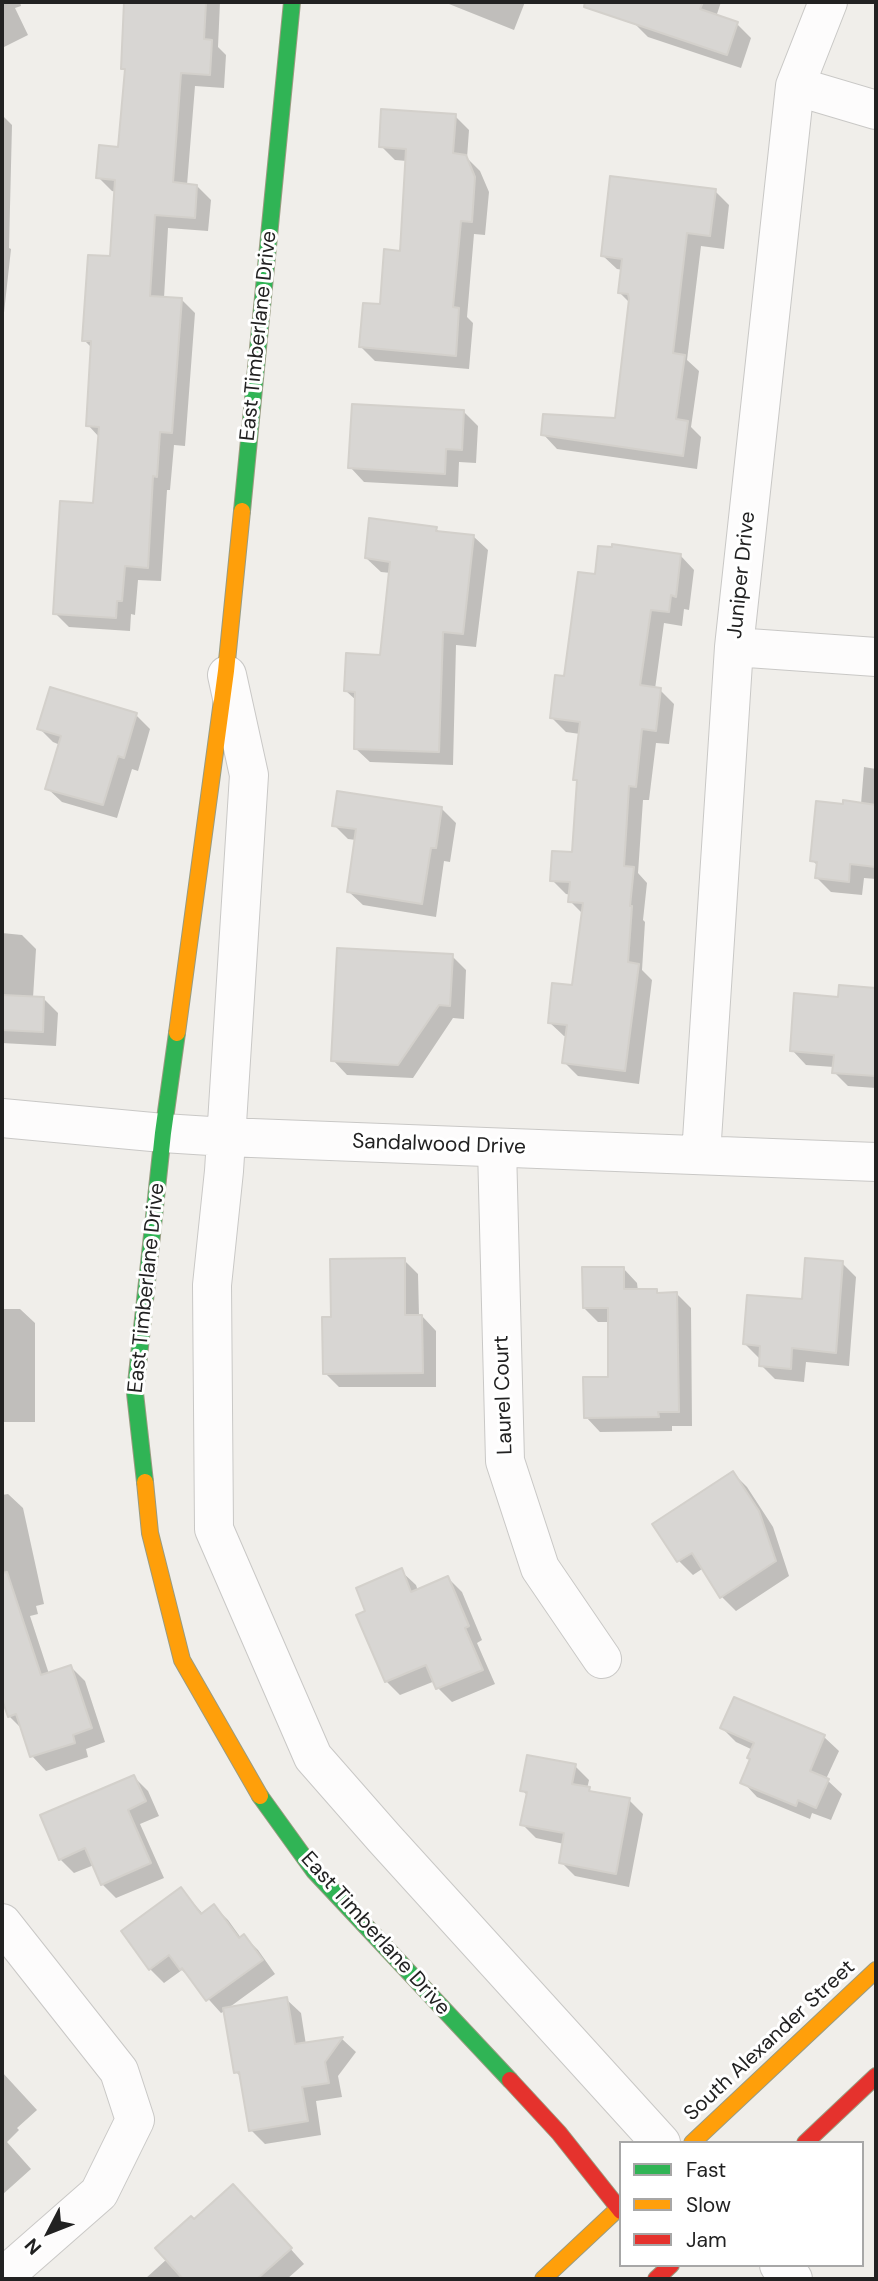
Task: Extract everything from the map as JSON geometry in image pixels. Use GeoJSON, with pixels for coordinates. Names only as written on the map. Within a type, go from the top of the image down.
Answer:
{"type":"FeatureCollection","features":[{"type":"Feature","properties":{"kind":"street","name":"East Timberlane Drive"},"geometry":{"type":"LineString","coordinates":[[292,2],[226,671],[163,1133],[135,1392],[150,1532],[182,1660],[254,1787],[314,1871],[559,2133],[619,2208]]}},
{"type":"Feature","properties":{"kind":"street","name":"Juniper Drive"},"geometry":{"type":"LineString","coordinates":[[701,1155],[734,647],[795,86],[828,2]]}},
{"type":"Feature","properties":{"kind":"street"},"geometry":{"type":"LineString","coordinates":[[795,86],[876,110]]}},
{"type":"Feature","properties":{"kind":"street"},"geometry":{"type":"LineString","coordinates":[[734,647],[876,657]]}},
{"type":"Feature","properties":{"kind":"street","name":"East Timberlane Drive"},"geometry":{"type":"LineString","coordinates":[[226,671],[249,775],[226,1137],[212,1285],[214,1529],[313,1756],[659,2141]]}},
{"type":"Feature","properties":{"kind":"street","name":"Sandalwood Drive"},"geometry":{"type":"LineString","coordinates":[[2,1118],[226,1137],[876,1163]]}},
{"type":"Feature","properties":{"kind":"street","name":"Laurel Court"},"geometry":{"type":"LineString","coordinates":[[497,1148],[505,1461],[540,1568],[603,1659]]}},
{"type":"Feature","properties":{"kind":"street"},"geometry":{"type":"LineString","coordinates":[[2,1923],[119,2071],[135,2120],[99,2193],[2,2278]]}},
{"type":"Feature","properties":{"kind":"street","name":"South Alexander Street"},"geometry":{"type":"LineString","coordinates":[[694,2141],[876,1970]]}},
{"type":"Feature","properties":{"kind":"street"},"geometry":{"type":"LineString","coordinates":[[807,2141],[876,2076]]}},
{"type":"Feature","properties":{"kind":"street"},"geometry":{"type":"LineString","coordinates":[[543,2279],[619,2210]]}},
{"type":"Feature","properties":{"kind":"street"},"geometry":{"type":"LineString","coordinates":[[656,2279],[669,2267]]}},
{"type":"Feature","properties":{"kind":"street"},"geometry":{"type":"LineString","coordinates":[[673,2267],[686,2279]]}},
{"type":"Feature","properties":{"kind":"building"},"geometry":{"type":"Polygon","coordinates":[[[124,2],[206,2],[204,39],[212,40],[210,75],[181,73],[173,182],[197,185],[195,218],[155,215],[150,296],[182,298],[172,433],[160,432],[157,477],[153,476],[148,568],[125,566],[122,601],[117,601],[116,618],[53,614],[60,501],[93,503],[99,427],[86,426],[91,341],[82,341],[88,255],[110,256],[115,180],[96,178],[99,145],[118,147],[125,69],[121,69],[124,2]]]}},
{"type":"Feature","properties":{"kind":"building"},"geometry":{"type":"Polygon","coordinates":[[[585,2],[703,2],[700,9],[738,22],[727,55],[584,7],[585,2]]]}},
{"type":"Feature","properties":{"kind":"building"},"geometry":{"type":"Polygon","coordinates":[[[381,109],[456,114],[453,153],[466,155],[475,177],[472,222],[461,221],[453,307],[459,308],[456,356],[359,347],[363,303],[380,304],[384,249],[400,251],[406,149],[379,147],[381,109]]]}},
{"type":"Feature","properties":{"kind":"building"},"geometry":{"type":"Polygon","coordinates":[[[610,176],[716,189],[710,236],[687,233],[673,353],[685,355],[676,419],[688,421],[683,456],[541,435],[543,414],[615,418],[629,299],[628,294],[618,293],[622,259],[601,256],[610,176]]]}},
{"type":"Feature","properties":{"kind":"building"},"geometry":{"type":"Polygon","coordinates":[[[352,404],[464,410],[462,450],[446,449],[445,474],[348,468],[352,404]]]}},
{"type":"Feature","properties":{"kind":"building"},"geometry":{"type":"Polygon","coordinates":[[[369,518],[437,527],[436,531],[474,535],[463,634],[443,632],[439,752],[354,749],[355,692],[344,691],[346,653],[380,655],[390,562],[365,558],[369,518]]]}},
{"type":"Feature","properties":{"kind":"building"},"geometry":{"type":"Polygon","coordinates":[[[612,544],[681,554],[676,597],[671,595],[669,612],[651,610],[640,685],[661,688],[656,731],[642,729],[636,787],[629,786],[624,866],[634,867],[628,962],[639,964],[625,1071],[562,1063],[567,1025],[548,1023],[552,983],[572,985],[583,903],[568,902],[570,882],[550,881],[552,851],[572,852],[577,780],[573,780],[580,722],[550,718],[555,675],[564,676],[578,572],[595,574],[598,546],[612,547],[612,544]]]}},
{"type":"Feature","properties":{"kind":"building"},"geometry":{"type":"Polygon","coordinates":[[[50,687],[137,713],[124,758],[118,756],[103,805],[45,789],[61,736],[37,729],[50,687]]]}},
{"type":"Feature","properties":{"kind":"building"},"geometry":{"type":"Polygon","coordinates":[[[337,791],[442,807],[436,848],[431,848],[422,904],[347,892],[356,829],[332,826],[337,791]]]}},
{"type":"Feature","properties":{"kind":"building"},"geometry":{"type":"Polygon","coordinates":[[[843,800],[876,805],[876,867],[850,864],[849,882],[815,878],[817,862],[810,861],[816,801],[843,804],[843,800]]]}},
{"type":"Feature","properties":{"kind":"building"},"geometry":{"type":"Polygon","coordinates":[[[337,948],[453,954],[450,1006],[439,1005],[398,1065],[331,1061],[337,948]]]}},
{"type":"Feature","properties":{"kind":"building"},"geometry":{"type":"Polygon","coordinates":[[[839,985],[876,988],[876,1076],[832,1073],[834,1055],[790,1051],[794,993],[838,997],[839,985]]]}},
{"type":"Feature","properties":{"kind":"building"},"geometry":{"type":"Polygon","coordinates":[[[2,995],[44,997],[43,1032],[2,1030],[2,995]]]}},
{"type":"Feature","properties":{"kind":"building"},"geometry":{"type":"Polygon","coordinates":[[[405,1258],[405,1315],[422,1315],[423,1373],[323,1374],[322,1317],[331,1317],[330,1259],[405,1258]]]}},
{"type":"Feature","properties":{"kind":"building"},"geometry":{"type":"Polygon","coordinates":[[[805,1258],[843,1261],[836,1353],[792,1348],[791,1369],[759,1366],[760,1346],[743,1344],[747,1295],[802,1299],[805,1258]]]}},
{"type":"Feature","properties":{"kind":"building"},"geometry":{"type":"Polygon","coordinates":[[[582,1267],[624,1267],[624,1289],[657,1289],[657,1293],[677,1292],[679,1412],[658,1412],[659,1417],[584,1418],[583,1377],[608,1377],[608,1308],[583,1308],[582,1267]]]}},
{"type":"Feature","properties":{"kind":"building"},"geometry":{"type":"Polygon","coordinates":[[[733,1471],[759,1511],[776,1561],[720,1598],[692,1553],[677,1562],[652,1524],[733,1471]]]}},
{"type":"Feature","properties":{"kind":"building"},"geometry":{"type":"Polygon","coordinates":[[[402,1568],[411,1592],[448,1576],[469,1626],[465,1628],[483,1670],[436,1689],[426,1665],[385,1682],[356,1615],[365,1611],[356,1588],[402,1568]]]}},
{"type":"Feature","properties":{"kind":"building"},"geometry":{"type":"Polygon","coordinates":[[[7,1572],[41,1675],[71,1665],[92,1728],[73,1735],[75,1743],[30,1757],[16,1714],[8,1717],[2,1699],[2,1573],[7,1572]]]}},
{"type":"Feature","properties":{"kind":"building"},"geometry":{"type":"Polygon","coordinates":[[[734,1697],[825,1735],[810,1771],[829,1779],[816,1808],[798,1800],[796,1806],[740,1783],[754,1743],[720,1728],[734,1697]]]}},
{"type":"Feature","properties":{"kind":"building"},"geometry":{"type":"Polygon","coordinates":[[[527,1755],[576,1764],[572,1784],[590,1787],[589,1791],[630,1798],[616,1874],[559,1863],[564,1833],[520,1825],[527,1792],[520,1791],[527,1755]]]}},
{"type":"Feature","properties":{"kind":"building"},"geometry":{"type":"Polygon","coordinates":[[[134,1775],[146,1801],[128,1810],[151,1863],[101,1885],[85,1848],[59,1860],[40,1815],[134,1775]]]}},
{"type":"Feature","properties":{"kind":"building"},"geometry":{"type":"Polygon","coordinates":[[[181,1887],[201,1914],[214,1904],[239,1938],[244,1934],[263,1960],[206,2001],[169,1955],[149,1970],[121,1931],[181,1887]]]}},
{"type":"Feature","properties":{"kind":"building"},"geometry":{"type":"Polygon","coordinates":[[[287,1997],[295,2044],[343,2037],[325,2062],[329,2083],[302,2087],[308,2121],[249,2131],[239,2072],[234,2073],[223,2008],[287,1997]]]}},
{"type":"Feature","properties":{"kind":"building"},"geometry":{"type":"Polygon","coordinates":[[[233,2184],[292,2248],[257,2279],[183,2279],[155,2248],[191,2216],[194,2219],[233,2184]]]}},
{"type":"Feature","properties":{"kind":"traffic: fast"},"geometry":{"type":"LineString","coordinates":[[242,511],[292,2]]}},
{"type":"Feature","properties":{"kind":"traffic: fast"},"geometry":{"type":"LineString","coordinates":[[145,1482],[135,1393],[163,1133],[177,1033]]}},
{"type":"Feature","properties":{"kind":"traffic: fast"},"geometry":{"type":"LineString","coordinates":[[260,1796],[314,1871],[510,2080]]}},
{"type":"Feature","properties":{"kind":"traffic: slow"},"geometry":{"type":"LineString","coordinates":[[177,1033],[226,671],[242,511]]}},
{"type":"Feature","properties":{"kind":"traffic: slow"},"geometry":{"type":"LineString","coordinates":[[145,1482],[150,1533],[182,1660],[260,1796]]}},
{"type":"Feature","properties":{"kind":"traffic: slow"},"geometry":{"type":"LineString","coordinates":[[694,2141],[876,1970]]}},
{"type":"Feature","properties":{"kind":"traffic: slow"},"geometry":{"type":"LineString","coordinates":[[543,2279],[619,2208]]}},
{"type":"Feature","properties":{"kind":"traffic: jam"},"geometry":{"type":"LineString","coordinates":[[807,2141],[876,2076]]}},
{"type":"Feature","properties":{"kind":"traffic: jam"},"geometry":{"type":"LineString","coordinates":[[510,2080],[559,2133],[619,2208]]}},
{"type":"Feature","properties":{"kind":"traffic: jam"},"geometry":{"type":"LineString","coordinates":[[656,2279],[669,2267]]}}]}
